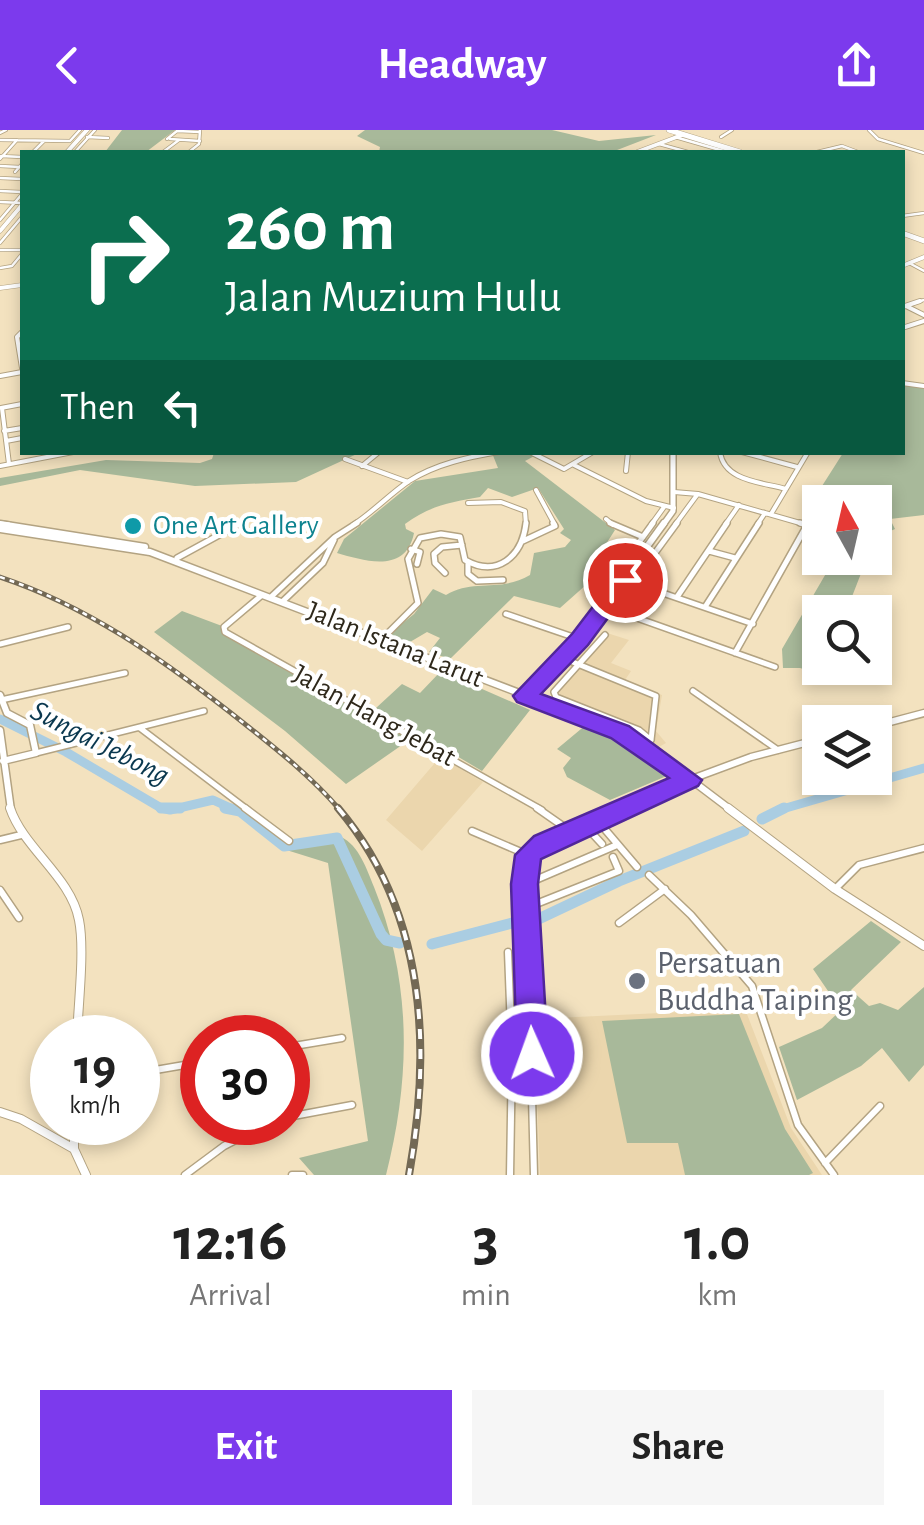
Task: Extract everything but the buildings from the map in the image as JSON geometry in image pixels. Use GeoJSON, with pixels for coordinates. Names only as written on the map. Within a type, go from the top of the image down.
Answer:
{"type":"FeatureCollection","features":[{"type":"Feature","properties":{"kind":"main road"},"geometry":{"type":"LineString","coordinates":[[669,130],[678,136],[732,150]]}},
{"type":"Feature","properties":{"kind":"main road"},"geometry":{"type":"LineString","coordinates":[[643,150],[678,136]]}},
{"type":"Feature","properties":{"kind":"main road"},"geometry":{"type":"LineString","coordinates":[[0,240],[20,212]]}},
{"type":"Feature","properties":{"kind":"main road"},"geometry":{"type":"LineString","coordinates":[[906,236],[924,241]]}},
{"type":"Feature","properties":{"kind":"main road"},"geometry":{"type":"LineString","coordinates":[[906,264],[924,257]]}},
{"type":"Feature","properties":{"kind":"main road"},"geometry":{"type":"LineString","coordinates":[[525,696],[610,608],[674,508],[673,455]]}},
{"type":"Feature","properties":{"kind":"main road","name":"Jalan Istana Larut"},"geometry":{"type":"LineString","coordinates":[[0,528],[138,544],[647,742],[656,756]]}},
{"type":"Feature","properties":{"kind":"main road","name":"Jalan Istana Larut"},"geometry":{"type":"LineString","coordinates":[[0,528],[129,548],[216,575]]}},
{"type":"Feature","properties":{"kind":"main road","name":"Jalan Istana Larut"},"geometry":{"type":"LineString","coordinates":[[0,528],[129,548]]}},
{"type":"Feature","properties":{"kind":"main road"},"geometry":{"type":"LineString","coordinates":[[1,697],[7,714],[32,727],[36,754],[2,759]]}},
{"type":"Feature","properties":{"kind":"main road"},"geometry":{"type":"LineString","coordinates":[[892,721],[924,713]]}},
{"type":"Feature","properties":{"kind":"main road"},"geometry":{"type":"LineString","coordinates":[[0,730],[10,810],[20,834],[57,878],[78,918],[77,1015]]}},
{"type":"Feature","properties":{"kind":"main road","name":"Jalan Istana Larut"},"geometry":{"type":"LineString","coordinates":[[629,737],[835,889],[924,946]]}},
{"type":"Feature","properties":{"kind":"main road"},"geometry":{"type":"LineString","coordinates":[[690,780],[802,744]]}},
{"type":"Feature","properties":{"kind":"main road"},"geometry":{"type":"LineString","coordinates":[[0,1112],[22,1119],[74,1149]]}},
{"type":"Feature","properties":{"kind":"main road"},"geometry":{"type":"LineString","coordinates":[[74,1145],[86,1175]]}},
{"type":"Feature","properties":{"kind":"street"},"geometry":{"type":"LineString","coordinates":[[0,133],[6,130]]}},
{"type":"Feature","properties":{"kind":"street"},"geometry":{"type":"LineString","coordinates":[[1,157],[31,130]]}},
{"type":"Feature","properties":{"kind":"street"},"geometry":{"type":"LineString","coordinates":[[35,150],[59,130]]}},
{"type":"Feature","properties":{"kind":"street"},"geometry":{"type":"LineString","coordinates":[[192,150],[200,141],[200,131],[177,130],[167,139],[200,141]]}},
{"type":"Feature","properties":{"kind":"street"},"geometry":{"type":"LineString","coordinates":[[721,137],[732,130]]}},
{"type":"Feature","properties":{"kind":"street"},"geometry":{"type":"LineString","coordinates":[[869,130],[878,139],[924,154]]}},
{"type":"Feature","properties":{"kind":"street"},"geometry":{"type":"LineString","coordinates":[[0,140],[70,141],[86,133],[108,138]]}},
{"type":"Feature","properties":{"kind":"street"},"geometry":{"type":"LineString","coordinates":[[678,136],[721,150]]}},
{"type":"Feature","properties":{"kind":"street"},"geometry":{"type":"LineString","coordinates":[[166,150],[179,140]]}},
{"type":"Feature","properties":{"kind":"street"},"geometry":{"type":"LineString","coordinates":[[659,144],[681,150]]}},
{"type":"Feature","properties":{"kind":"street"},"geometry":{"type":"LineString","coordinates":[[826,150],[842,146],[853,150]]}},
{"type":"Feature","properties":{"kind":"street"},"geometry":{"type":"LineString","coordinates":[[15,172],[20,167]]}},
{"type":"Feature","properties":{"kind":"street"},"geometry":{"type":"LineString","coordinates":[[0,220],[20,196]]}},
{"type":"Feature","properties":{"kind":"street"},"geometry":{"type":"LineString","coordinates":[[0,202],[20,207]]}},
{"type":"Feature","properties":{"kind":"street"},"geometry":{"type":"LineString","coordinates":[[0,268],[12,266],[20,255]]}},
{"type":"Feature","properties":{"kind":"street"},"geometry":{"type":"LineString","coordinates":[[906,264],[924,271]]}},
{"type":"Feature","properties":{"kind":"street"},"geometry":{"type":"LineString","coordinates":[[905,305],[924,300]]}},
{"type":"Feature","properties":{"kind":"street"},"geometry":{"type":"LineString","coordinates":[[905,305],[924,318]]}},
{"type":"Feature","properties":{"kind":"street"},"geometry":{"type":"LineString","coordinates":[[1,408],[9,464]]}},
{"type":"Feature","properties":{"kind":"street"},"geometry":{"type":"LineString","coordinates":[[4,432],[20,428]]}},
{"type":"Feature","properties":{"kind":"street"},"geometry":{"type":"LineString","coordinates":[[6,441],[20,438]]}},
{"type":"Feature","properties":{"kind":"street"},"geometry":{"type":"LineString","coordinates":[[0,466],[43,455]]}},
{"type":"Feature","properties":{"kind":"street"},"geometry":{"type":"LineString","coordinates":[[362,466],[375,455]]}},
{"type":"Feature","properties":{"kind":"street"},"geometry":{"type":"LineString","coordinates":[[268,595],[335,537],[383,506],[408,482],[458,458],[478,455]]}},
{"type":"Feature","properties":{"kind":"street"},"geometry":{"type":"LineString","coordinates":[[536,455],[564,469],[589,455]]}},
{"type":"Feature","properties":{"kind":"street"},"geometry":{"type":"LineString","coordinates":[[626,471],[628,455]]}},
{"type":"Feature","properties":{"kind":"street"},"geometry":{"type":"LineString","coordinates":[[720,455],[722,466],[729,473],[786,490]]}},
{"type":"Feature","properties":{"kind":"street"},"geometry":{"type":"LineString","coordinates":[[753,455],[799,467]]}},
{"type":"Feature","properties":{"kind":"street"},"geometry":{"type":"LineString","coordinates":[[705,607],[806,455]]}},
{"type":"Feature","properties":{"kind":"street"},"geometry":{"type":"LineString","coordinates":[[345,460],[408,482]]}},
{"type":"Feature","properties":{"kind":"street"},"geometry":{"type":"LineString","coordinates":[[574,466],[674,508]]}},
{"type":"Feature","properties":{"kind":"street"},"geometry":{"type":"LineString","coordinates":[[523,540],[556,526],[536,490]]}},
{"type":"Feature","properties":{"kind":"street"},"geometry":{"type":"LineString","coordinates":[[674,492],[698,494],[807,525],[735,653]]}},
{"type":"Feature","properties":{"kind":"street"},"geometry":{"type":"LineString","coordinates":[[698,494],[635,583],[610,608],[775,667]]}},
{"type":"Feature","properties":{"kind":"street"},"geometry":{"type":"LineString","coordinates":[[468,503],[519,506],[528,518],[523,540],[506,566],[481,568],[468,562]]}},
{"type":"Feature","properties":{"kind":"street"},"geometry":{"type":"LineString","coordinates":[[677,597],[739,505]]}},
{"type":"Feature","properties":{"kind":"street"},"geometry":{"type":"LineString","coordinates":[[664,507],[619,570],[635,583],[753,624]]}},
{"type":"Feature","properties":{"kind":"street"},"geometry":{"type":"LineString","coordinates":[[177,558],[252,518]]}},
{"type":"Feature","properties":{"kind":"street"},"geometry":{"type":"LineString","coordinates":[[606,519],[617,529],[653,540]]}},
{"type":"Feature","properties":{"kind":"street"},"geometry":{"type":"LineString","coordinates":[[382,639],[419,600],[408,559],[420,538],[440,534],[460,537],[468,574],[477,581],[503,580]]}},
{"type":"Feature","properties":{"kind":"street"},"geometry":{"type":"LineString","coordinates":[[283,601],[323,563],[335,537]]}},
{"type":"Feature","properties":{"kind":"street"},"geometry":{"type":"LineString","coordinates":[[446,573],[435,563],[434,554],[442,547],[462,545]]}},
{"type":"Feature","properties":{"kind":"street"},"geometry":{"type":"LineString","coordinates":[[411,549],[420,552],[417,564]]}},
{"type":"Feature","properties":{"kind":"street"},"geometry":{"type":"LineString","coordinates":[[708,551],[736,558]]}},
{"type":"Feature","properties":{"kind":"street","name":"Jalan Hang Jebat"},"geometry":{"type":"LineString","coordinates":[[268,595],[224,627],[226,632],[545,812],[570,832]]}},
{"type":"Feature","properties":{"kind":"street"},"geometry":{"type":"LineString","coordinates":[[506,614],[580,640]]}},
{"type":"Feature","properties":{"kind":"street"},"geometry":{"type":"LineString","coordinates":[[0,644],[68,627]]}},
{"type":"Feature","properties":{"kind":"street"},"geometry":{"type":"LineString","coordinates":[[605,635],[556,690],[556,696],[638,730],[647,742]]}},
{"type":"Feature","properties":{"kind":"street"},"geometry":{"type":"LineString","coordinates":[[563,658],[656,696],[647,742]]}},
{"type":"Feature","properties":{"kind":"street"},"geometry":{"type":"LineString","coordinates":[[1,697],[125,673]]}},
{"type":"Feature","properties":{"kind":"street"},"geometry":{"type":"LineString","coordinates":[[693,692],[778,750]]}},
{"type":"Feature","properties":{"kind":"street"},"geometry":{"type":"LineString","coordinates":[[36,754],[204,712]]}},
{"type":"Feature","properties":{"kind":"street"},"geometry":{"type":"LineString","coordinates":[[140,728],[288,840]]}},
{"type":"Feature","properties":{"kind":"street"},"geometry":{"type":"LineString","coordinates":[[528,855],[570,832],[690,780]]}},
{"type":"Feature","properties":{"kind":"street"},"geometry":{"type":"LineString","coordinates":[[597,820],[637,867]]}},
{"type":"Feature","properties":{"kind":"street"},"geometry":{"type":"LineString","coordinates":[[472,831],[528,855]]}},
{"type":"Feature","properties":{"kind":"street"},"geometry":{"type":"LineString","coordinates":[[602,844],[590,831],[538,853],[532,866],[536,904],[619,871],[620,866],[612,857]]}},
{"type":"Feature","properties":{"kind":"street"},"geometry":{"type":"LineString","coordinates":[[0,840],[20,834]]}},
{"type":"Feature","properties":{"kind":"street"},"geometry":{"type":"LineString","coordinates":[[533,881],[617,845]]}},
{"type":"Feature","properties":{"kind":"street"},"geometry":{"type":"LineString","coordinates":[[835,889],[863,863],[924,848]]}},
{"type":"Feature","properties":{"kind":"street"},"geometry":{"type":"LineString","coordinates":[[528,855],[525,884],[534,1175]]}},
{"type":"Feature","properties":{"kind":"street"},"geometry":{"type":"LineString","coordinates":[[649,875],[752,986],[798,1125],[834,1175]]}},
{"type":"Feature","properties":{"kind":"street"},"geometry":{"type":"LineString","coordinates":[[0,890],[19,918]]}},
{"type":"Feature","properties":{"kind":"street"},"geometry":{"type":"LineString","coordinates":[[619,922],[665,890]]}},
{"type":"Feature","properties":{"kind":"street"},"geometry":{"type":"LineString","coordinates":[[508,952],[512,1055],[510,1175]]}},
{"type":"Feature","properties":{"kind":"street"},"geometry":{"type":"LineString","coordinates":[[310,1044],[342,1038]]}},
{"type":"Feature","properties":{"kind":"street"},"geometry":{"type":"LineString","coordinates":[[512,1055],[532,1054]]}},
{"type":"Feature","properties":{"kind":"street"},"geometry":{"type":"LineString","coordinates":[[310,1113],[352,1105]]}},
{"type":"Feature","properties":{"kind":"street"},"geometry":{"type":"LineString","coordinates":[[824,1163],[880,1106]]}},
{"type":"Feature","properties":{"kind":"street"},"geometry":{"type":"LineString","coordinates":[[185,1175],[226,1145]]}},
{"type":"Feature","properties":{"kind":"street"},"geometry":{"type":"LineString","coordinates":[[292,1175],[303,1175]]}},
{"type":"Feature","properties":{"kind":"shaded area"},"geometry":{"type":"Polygon","coordinates":[[[604,632],[629,640],[611,663],[631,671],[625,680],[662,695],[656,731],[666,743],[657,748],[643,733],[555,697],[553,689],[571,669],[568,667],[604,632]]]}},
{"type":"Feature","properties":{"kind":"shaded area"},"geometry":{"type":"Polygon","coordinates":[[[440,757],[483,782],[422,851],[386,820],[440,757]]]}},
{"type":"Feature","properties":{"kind":"shaded area"},"geometry":{"type":"Polygon","coordinates":[[[745,1009],[791,1128],[822,1175],[540,1175],[534,1019],[745,1009]]]}},
{"type":"Feature","properties":{"kind":"green space"},"geometry":{"type":"Polygon","coordinates":[[[122,130],[175,130],[149,150],[107,150],[122,130]]]}},
{"type":"Feature","properties":{"kind":"green space"},"geometry":{"type":"Polygon","coordinates":[[[365,130],[552,130],[599,141],[656,135],[617,150],[379,150],[357,136],[365,130]]]}},
{"type":"Feature","properties":{"kind":"green space"},"geometry":{"type":"Polygon","coordinates":[[[907,384],[924,387],[924,515],[892,519],[892,485],[823,485],[842,455],[905,455],[907,384]]]}},
{"type":"Feature","properties":{"kind":"green space"},"geometry":{"type":"Polygon","coordinates":[[[213,455],[355,455],[296,482],[195,486],[80,470],[0,486],[0,478],[106,460],[200,463],[213,455]]]}},
{"type":"Feature","properties":{"kind":"green space"},"geometry":{"type":"Polygon","coordinates":[[[493,455],[536,455],[525,461],[615,530],[597,558],[621,578],[608,597],[587,584],[560,608],[514,596],[450,659],[429,652],[440,638],[427,632],[410,642],[387,636],[414,614],[433,589],[446,595],[467,587],[519,580],[530,575],[534,553],[565,547],[571,540],[560,533],[564,529],[538,488],[512,497],[488,488],[480,497],[441,506],[405,524],[414,533],[410,546],[394,559],[372,561],[337,553],[344,539],[415,481],[498,468],[493,455]]]}},
{"type":"Feature","properties":{"kind":"green space"},"geometry":{"type":"Polygon","coordinates":[[[825,575],[860,575],[853,595],[813,595],[825,575]]]}},
{"type":"Feature","properties":{"kind":"green space"},"geometry":{"type":"Polygon","coordinates":[[[182,611],[222,626],[223,632],[412,738],[346,784],[285,731],[154,632],[182,611]]]}},
{"type":"Feature","properties":{"kind":"green space"},"geometry":{"type":"Polygon","coordinates":[[[802,615],[802,669],[783,668],[782,649],[802,615]]]}},
{"type":"Feature","properties":{"kind":"green space"},"geometry":{"type":"Polygon","coordinates":[[[441,671],[530,710],[482,771],[376,708],[402,684],[420,693],[441,671]]]}},
{"type":"Feature","properties":{"kind":"green space"},"geometry":{"type":"Polygon","coordinates":[[[587,724],[627,743],[669,775],[610,800],[567,777],[563,768],[571,758],[557,749],[587,724]]]}},
{"type":"Feature","properties":{"kind":"green space"},"geometry":{"type":"Polygon","coordinates":[[[341,837],[358,852],[374,887],[401,994],[403,1066],[386,1175],[314,1175],[299,1158],[368,1141],[328,863],[280,848],[341,837]]]}},
{"type":"Feature","properties":{"kind":"green space"},"geometry":{"type":"Polygon","coordinates":[[[871,921],[901,942],[851,990],[869,1006],[880,1003],[898,1010],[924,987],[924,1065],[909,1082],[882,1048],[861,1066],[797,1100],[779,1047],[822,1028],[841,1010],[813,969],[871,921]]]}},
{"type":"Feature","properties":{"kind":"green space"},"geometry":{"type":"Polygon","coordinates":[[[739,1014],[785,1129],[813,1173],[809,1175],[685,1175],[678,1143],[627,1143],[602,1021],[739,1014]]]}},
{"type":"Feature","properties":{"kind":"waterway","name":"Sungai Jebong"},"geometry":{"type":"LineString","coordinates":[[0,719],[66,752],[161,808]]}},
{"type":"Feature","properties":{"kind":"waterway","name":"Sungai Jebong"},"geometry":{"type":"LineString","coordinates":[[781,809],[924,768]]}},
{"type":"Feature","properties":{"kind":"waterway","name":"Sungai Jebong"},"geometry":{"type":"LineString","coordinates":[[179,808],[213,800],[235,810]]}},
{"type":"Feature","properties":{"kind":"waterway","name":"Sungai Jebong"},"geometry":{"type":"LineString","coordinates":[[161,808],[179,808]]}},
{"type":"Feature","properties":{"kind":"waterway","name":"Sungai Jebong"},"geometry":{"type":"LineString","coordinates":[[161,808],[179,808]]}},
{"type":"Feature","properties":{"kind":"waterway","name":"Sungai Jebong"},"geometry":{"type":"LineString","coordinates":[[225,808],[235,810]]}},
{"type":"Feature","properties":{"kind":"waterway","name":"Sungai Jebong"},"geometry":{"type":"LineString","coordinates":[[762,819],[781,809]]}},
{"type":"Feature","properties":{"kind":"waterway","name":"Sungai Jebong"},"geometry":{"type":"LineString","coordinates":[[235,810],[284,846],[337,838],[381,934],[386,940],[400,943]]}},
{"type":"Feature","properties":{"kind":"waterway","name":"Sungai Jebong"},"geometry":{"type":"LineString","coordinates":[[530,923],[619,881],[744,831]]}},
{"type":"Feature","properties":{"kind":"waterway","name":"Sungai Jebong"},"geometry":{"type":"LineString","coordinates":[[432,944],[516,922]]}},
{"type":"Feature","properties":{"kind":"railway"},"geometry":{"type":"LineString","coordinates":[[0,577],[63,603],[149,653],[274,747],[340,810]]}},
{"type":"Feature","properties":{"kind":"railway"},"geometry":{"type":"LineString","coordinates":[[338,808],[367,848],[389,891],[405,936],[415,982],[420,1078],[409,1175]]}},
{"type":"Feature","properties":{"kind":"place","name":"One Art Gallery"},"geometry":{"type":"Point","coordinates":[133,526]}},
{"type":"Feature","properties":{"kind":"place","name":"Persatuan Buddha Taiping"},"geometry":{"type":"Point","coordinates":[637,981]}},
{"type":"Feature","properties":{"kind":"route"},"geometry":{"type":"LineString","coordinates":[[532,1054],[524,866],[528,855],[535,848],[690,780],[620,732],[525,696],[580,640],[625,580]]}}]}
